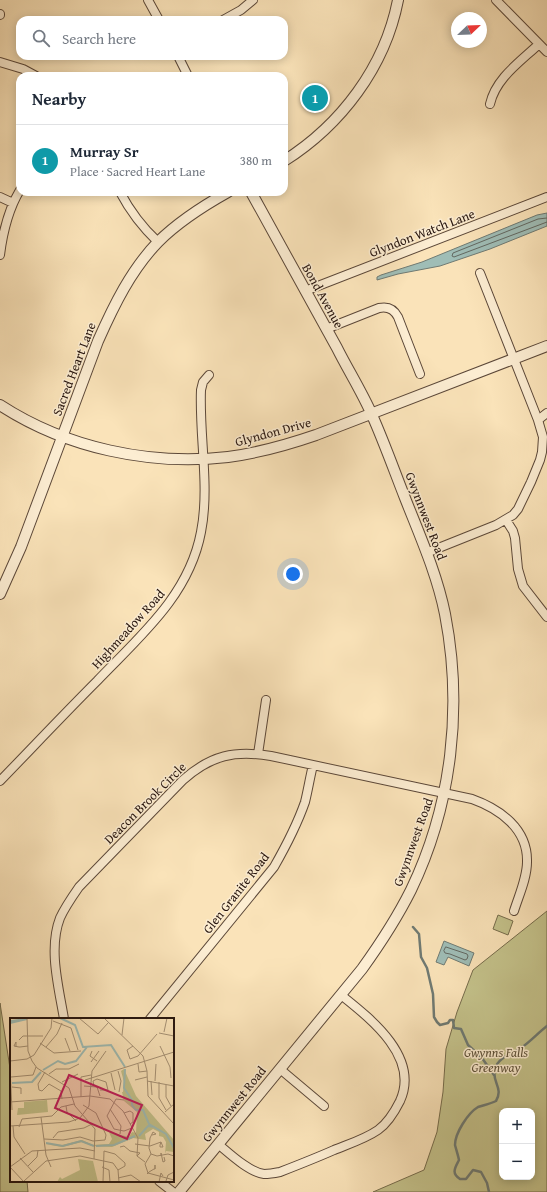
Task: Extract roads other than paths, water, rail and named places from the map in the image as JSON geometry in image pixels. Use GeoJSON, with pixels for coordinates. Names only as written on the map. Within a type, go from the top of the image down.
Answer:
{"type":"FeatureCollection","features":[{"type":"Feature","properties":{"kind":"street"},"geometry":{"type":"LineString","coordinates":[[148,0],[157,16]]}},
{"type":"Feature","properties":{"kind":"street"},"geometry":{"type":"LineString","coordinates":[[230,16],[241,10],[253,0]]}},
{"type":"Feature","properties":{"kind":"street"},"geometry":{"type":"LineString","coordinates":[[288,158],[323,132],[350,102],[364,82],[380,53],[393,22],[398,0]]}},
{"type":"Feature","properties":{"kind":"street"},"geometry":{"type":"LineString","coordinates":[[496,0],[547,52]]}},
{"type":"Feature","properties":{"kind":"street"},"geometry":{"type":"LineString","coordinates":[[490,104],[492,94],[498,84],[539,44]]}},
{"type":"Feature","properties":{"kind":"street"},"geometry":{"type":"LineString","coordinates":[[180,60],[186,72]]}},
{"type":"Feature","properties":{"kind":"street"},"geometry":{"type":"LineString","coordinates":[[0,62],[29,72]]}},
{"type":"Feature","properties":{"kind":"street"},"geometry":{"type":"LineString","coordinates":[[0,255],[7,218],[12,203],[16,196]]}},
{"type":"Feature","properties":{"kind":"street"},"geometry":{"type":"LineString","coordinates":[[122,196],[144,228],[158,242]]}},
{"type":"Feature","properties":{"kind":"street","name":"Sacred Heart Lane"},"geometry":{"type":"LineString","coordinates":[[0,594],[21,547],[98,341],[112,308],[139,264],[158,242],[199,209],[221,196]]}},
{"type":"Feature","properties":{"kind":"street","name":"Bond Avenue"},"geometry":{"type":"LineString","coordinates":[[253,196],[372,413]]}},
{"type":"Feature","properties":{"kind":"street"},"geometry":{"type":"LineString","coordinates":[[0,197],[12,203]]}},
{"type":"Feature","properties":{"kind":"street","name":"Glyndon Watch Lane"},"geometry":{"type":"LineString","coordinates":[[305,291],[547,197]]}},
{"type":"Feature","properties":{"kind":"street"},"geometry":{"type":"LineString","coordinates":[[426,553],[506,520],[513,515],[531,482],[542,452],[543,437],[538,420],[480,273]]}},
{"type":"Feature","properties":{"kind":"street"},"geometry":{"type":"LineString","coordinates":[[326,329],[379,308],[390,308],[398,317],[420,374]]}},
{"type":"Feature","properties":{"kind":"street","name":"Glyndon Drive"},"geometry":{"type":"LineString","coordinates":[[0,405],[35,424],[62,436],[93,447],[168,459],[227,457],[287,445],[547,346]]}},
{"type":"Feature","properties":{"kind":"street","name":"Highmeadow Road"},"geometry":{"type":"LineString","coordinates":[[0,781],[150,626],[179,590],[192,565],[202,532],[204,496],[201,390],[203,382],[209,376]]}},
{"type":"Feature","properties":{"kind":"street","name":"Gwynnwest Road"},"geometry":{"type":"LineString","coordinates":[[179,1192],[341,995],[379,945],[398,916],[411,890],[433,835],[444,794],[452,740],[454,687],[444,613],[437,584],[426,553],[372,413]]}},
{"type":"Feature","properties":{"kind":"street"},"geometry":{"type":"LineString","coordinates":[[538,420],[547,413]]}},
{"type":"Feature","properties":{"kind":"street"},"geometry":{"type":"LineString","coordinates":[[506,520],[513,531],[515,538],[520,578],[523,586],[547,617]]}},
{"type":"Feature","properties":{"kind":"street"},"geometry":{"type":"LineString","coordinates":[[258,754],[266,700]]}},
{"type":"Feature","properties":{"kind":"street","name":"Deacon Brook Circle"},"geometry":{"type":"LineString","coordinates":[[64,1018],[55,951],[56,936],[60,919],[68,904],[80,887],[183,780],[195,769],[224,756],[239,753],[258,754],[472,799],[496,810],[506,817],[524,844],[527,863],[514,910]]}},
{"type":"Feature","properties":{"kind":"street","name":"Glen Granite Road"},"geometry":{"type":"LineString","coordinates":[[151,1018],[274,867],[297,822],[305,801],[313,765]]}},
{"type":"Feature","properties":{"kind":"street"},"geometry":{"type":"LineString","coordinates":[[218,1144],[240,1162],[253,1170],[262,1174],[271,1174],[280,1172],[370,1134],[385,1123],[397,1109],[403,1095],[404,1084],[402,1065],[395,1048],[379,1027],[341,995]]}},
{"type":"Feature","properties":{"kind":"street"},"geometry":{"type":"LineString","coordinates":[[280,1069],[324,1106]]}},
{"type":"Feature","properties":{"kind":"street"},"geometry":{"type":"LineString","coordinates":[[161,1182],[173,1192]]}},
{"type":"Feature","properties":{"kind":"water"},"geometry":{"type":"Polygon","coordinates":[[[547,213],[547,226],[490,249],[440,266],[398,274],[377,280],[377,277],[381,275],[422,262],[537,215],[547,213]]]}},
{"type":"Feature","properties":{"kind":"water"},"geometry":{"type":"Polygon","coordinates":[[[444,941],[474,953],[469,966],[448,957],[444,965],[436,962],[444,941]]]}},
{"type":"Feature","properties":{"kind":"waterway"},"geometry":{"type":"LineString","coordinates":[[413,927],[419,934],[421,957],[427,968],[433,994],[434,1017],[440,1025],[453,1020],[454,1028],[461,1029],[468,1045],[482,1058],[494,1075]]}},
{"type":"Feature","properties":{"kind":"waterway"},"geometry":{"type":"LineString","coordinates":[[489,1192],[487,1183],[481,1172],[473,1170],[466,1179],[460,1179],[455,1175],[456,1166],[459,1160],[455,1145],[457,1135],[463,1124],[474,1110],[478,1107],[496,1101],[499,1092],[494,1073],[499,1062],[506,1056],[524,1046],[547,1026]]}},
{"type":"Feature","properties":{"kind":"place","name":"Murray Sr"},"geometry":{"type":"Point","coordinates":[315,98]}},
{"type":"Feature","properties":{"kind":"park label","name":"Gwynns Falls Greenway"},"geometry":{"type":"Point","coordinates":[496,1060]}}]}
